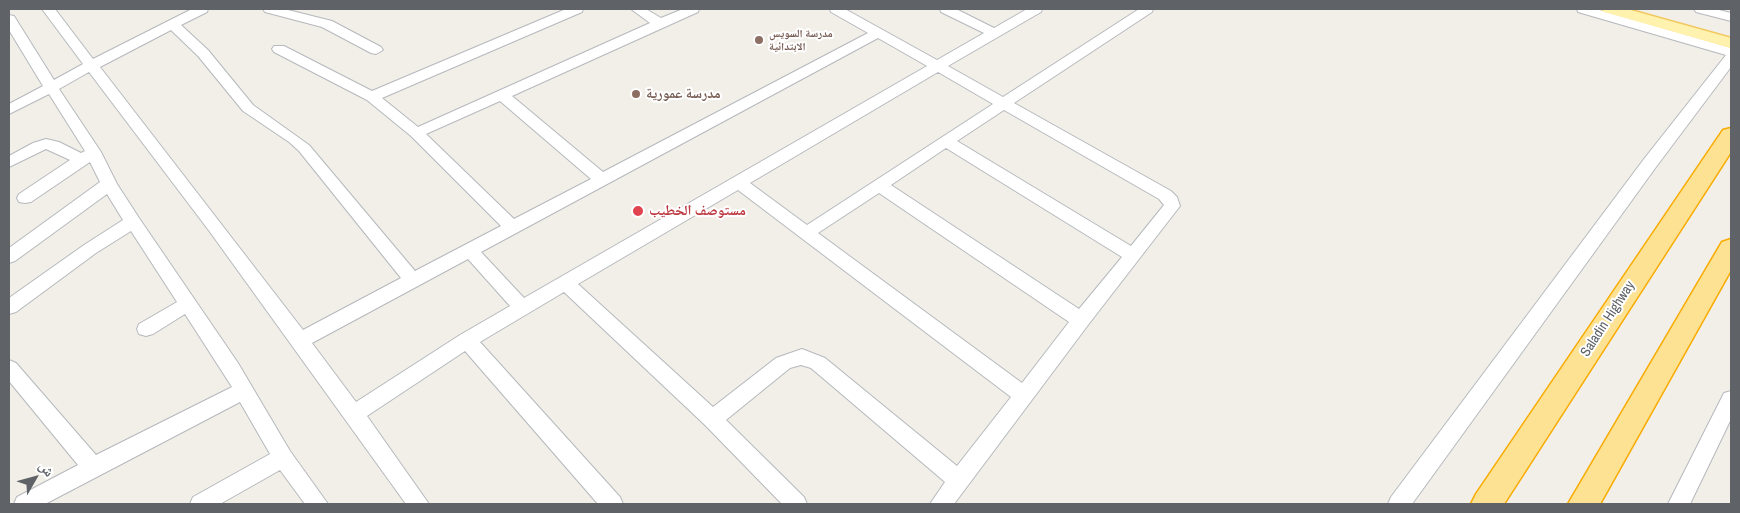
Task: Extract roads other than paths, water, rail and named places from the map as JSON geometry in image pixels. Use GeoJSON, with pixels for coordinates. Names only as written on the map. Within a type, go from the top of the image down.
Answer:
{"type":"FeatureCollection","features":[{"type":"Feature","properties":{"kind":"highway","name":"Saladin Highway"},"geometry":{"type":"LineString","coordinates":[[1487,504],[1731,135]]}},
{"type":"Feature","properties":{"kind":"highway"},"geometry":{"type":"LineString","coordinates":[[1584,504],[1731,248]]}},
{"type":"Feature","properties":{"kind":"main road"},"geometry":{"type":"LineString","coordinates":[[1610,9],[1731,43]]}},
{"type":"Feature","properties":{"kind":"main road"},"geometry":{"type":"LineString","coordinates":[[1633,9],[1731,36]]}},
{"type":"Feature","properties":{"kind":"street"},"geometry":{"type":"LineString","coordinates":[[48,9],[354,414],[418,504]]}},
{"type":"Feature","properties":{"kind":"street"},"geometry":{"type":"LineString","coordinates":[[9,110],[51,86],[202,9]]}},
{"type":"Feature","properties":{"kind":"street"},"geometry":{"type":"LineString","coordinates":[[270,9],[327,24],[376,50]]}},
{"type":"Feature","properties":{"kind":"street"},"geometry":{"type":"LineString","coordinates":[[372,97],[577,9]]}},
{"type":"Feature","properties":{"kind":"street"},"geometry":{"type":"LineString","coordinates":[[637,9],[659,23]]}},
{"type":"Feature","properties":{"kind":"street"},"geometry":{"type":"LineString","coordinates":[[416,133],[694,9]]}},
{"type":"Feature","properties":{"kind":"street"},"geometry":{"type":"LineString","coordinates":[[836,9],[1165,195],[1171,201],[1172,206],[1080,320],[941,504]]}},
{"type":"Feature","properties":{"kind":"street"},"geometry":{"type":"LineString","coordinates":[[946,9],[994,33]]}},
{"type":"Feature","properties":{"kind":"street"},"geometry":{"type":"LineString","coordinates":[[354,414],[467,340],[1036,9]]}},
{"type":"Feature","properties":{"kind":"street"},"geometry":{"type":"LineString","coordinates":[[805,234],[1148,9]]}},
{"type":"Feature","properties":{"kind":"street"},"geometry":{"type":"LineString","coordinates":[[1583,9],[1731,52]]}},
{"type":"Feature","properties":{"kind":"street"},"geometry":{"type":"LineString","coordinates":[[1701,9],[1731,17]]}},
{"type":"Feature","properties":{"kind":"street"},"geometry":{"type":"LineString","coordinates":[[9,19],[15,46],[51,86],[88,156],[109,184],[231,368],[283,457],[317,504]]}},
{"type":"Feature","properties":{"kind":"street"},"geometry":{"type":"LineString","coordinates":[[173,24],[203,53],[248,108],[294,139],[304,148],[412,280]]}},
{"type":"Feature","properties":{"kind":"street"},"geometry":{"type":"LineString","coordinates":[[299,341],[878,33]]}},
{"type":"Feature","properties":{"kind":"street"},"geometry":{"type":"LineString","coordinates":[[279,50],[372,97],[416,133],[512,227]]}},
{"type":"Feature","properties":{"kind":"street"},"geometry":{"type":"LineString","coordinates":[[1399,504],[1650,163],[1731,58]]}},
{"type":"Feature","properties":{"kind":"street"},"geometry":{"type":"LineString","coordinates":[[502,95],[601,179]]}},
{"type":"Feature","properties":{"kind":"street"},"geometry":{"type":"LineString","coordinates":[[946,142],[1132,254]]}},
{"type":"Feature","properties":{"kind":"street"},"geometry":{"type":"LineString","coordinates":[[9,162],[38,146],[46,144],[88,156]]}},
{"type":"Feature","properties":{"kind":"street"},"geometry":{"type":"LineString","coordinates":[[25,198],[88,156]]}},
{"type":"Feature","properties":{"kind":"street"},"geometry":{"type":"LineString","coordinates":[[738,182],[1024,396]]}},
{"type":"Feature","properties":{"kind":"street"},"geometry":{"type":"LineString","coordinates":[[9,257],[109,184]]}},
{"type":"Feature","properties":{"kind":"street"},"geometry":{"type":"LineString","coordinates":[[879,185],[1080,320]]}},
{"type":"Feature","properties":{"kind":"street"},"geometry":{"type":"LineString","coordinates":[[9,307],[133,222]]}},
{"type":"Feature","properties":{"kind":"street"},"geometry":{"type":"LineString","coordinates":[[469,249],[522,308]]}},
{"type":"Feature","properties":{"kind":"street"},"geometry":{"type":"LineString","coordinates":[[566,282],[712,419],[796,504]]}},
{"type":"Feature","properties":{"kind":"street"},"geometry":{"type":"LineString","coordinates":[[146,329],[188,304]]}},
{"type":"Feature","properties":{"kind":"street"},"geometry":{"type":"LineString","coordinates":[[467,340],[612,504]]}},
{"type":"Feature","properties":{"kind":"street"},"geometry":{"type":"LineString","coordinates":[[712,419],[783,363],[802,357],[818,363],[959,481]]}},
{"type":"Feature","properties":{"kind":"street"},"geometry":{"type":"LineString","coordinates":[[9,368],[93,467]]}},
{"type":"Feature","properties":{"kind":"street"},"geometry":{"type":"LineString","coordinates":[[25,504],[93,467],[243,391]]}},
{"type":"Feature","properties":{"kind":"street"},"geometry":{"type":"LineString","coordinates":[[1679,504],[1731,400]]}},
{"type":"Feature","properties":{"kind":"street"},"geometry":{"type":"LineString","coordinates":[[200,504],[283,457]]}},
{"type":"Feature","properties":{"kind":"place","name":"مدرسة السويس الابتدائية"},"geometry":{"type":"Point","coordinates":[759,40]}},
{"type":"Feature","properties":{"kind":"place","name":"مدرسة عمورية"},"geometry":{"type":"Point","coordinates":[636,94]}},
{"type":"Feature","properties":{"kind":"place","name":"مستوصف الخطيب"},"geometry":{"type":"Point","coordinates":[638,211]}}]}
